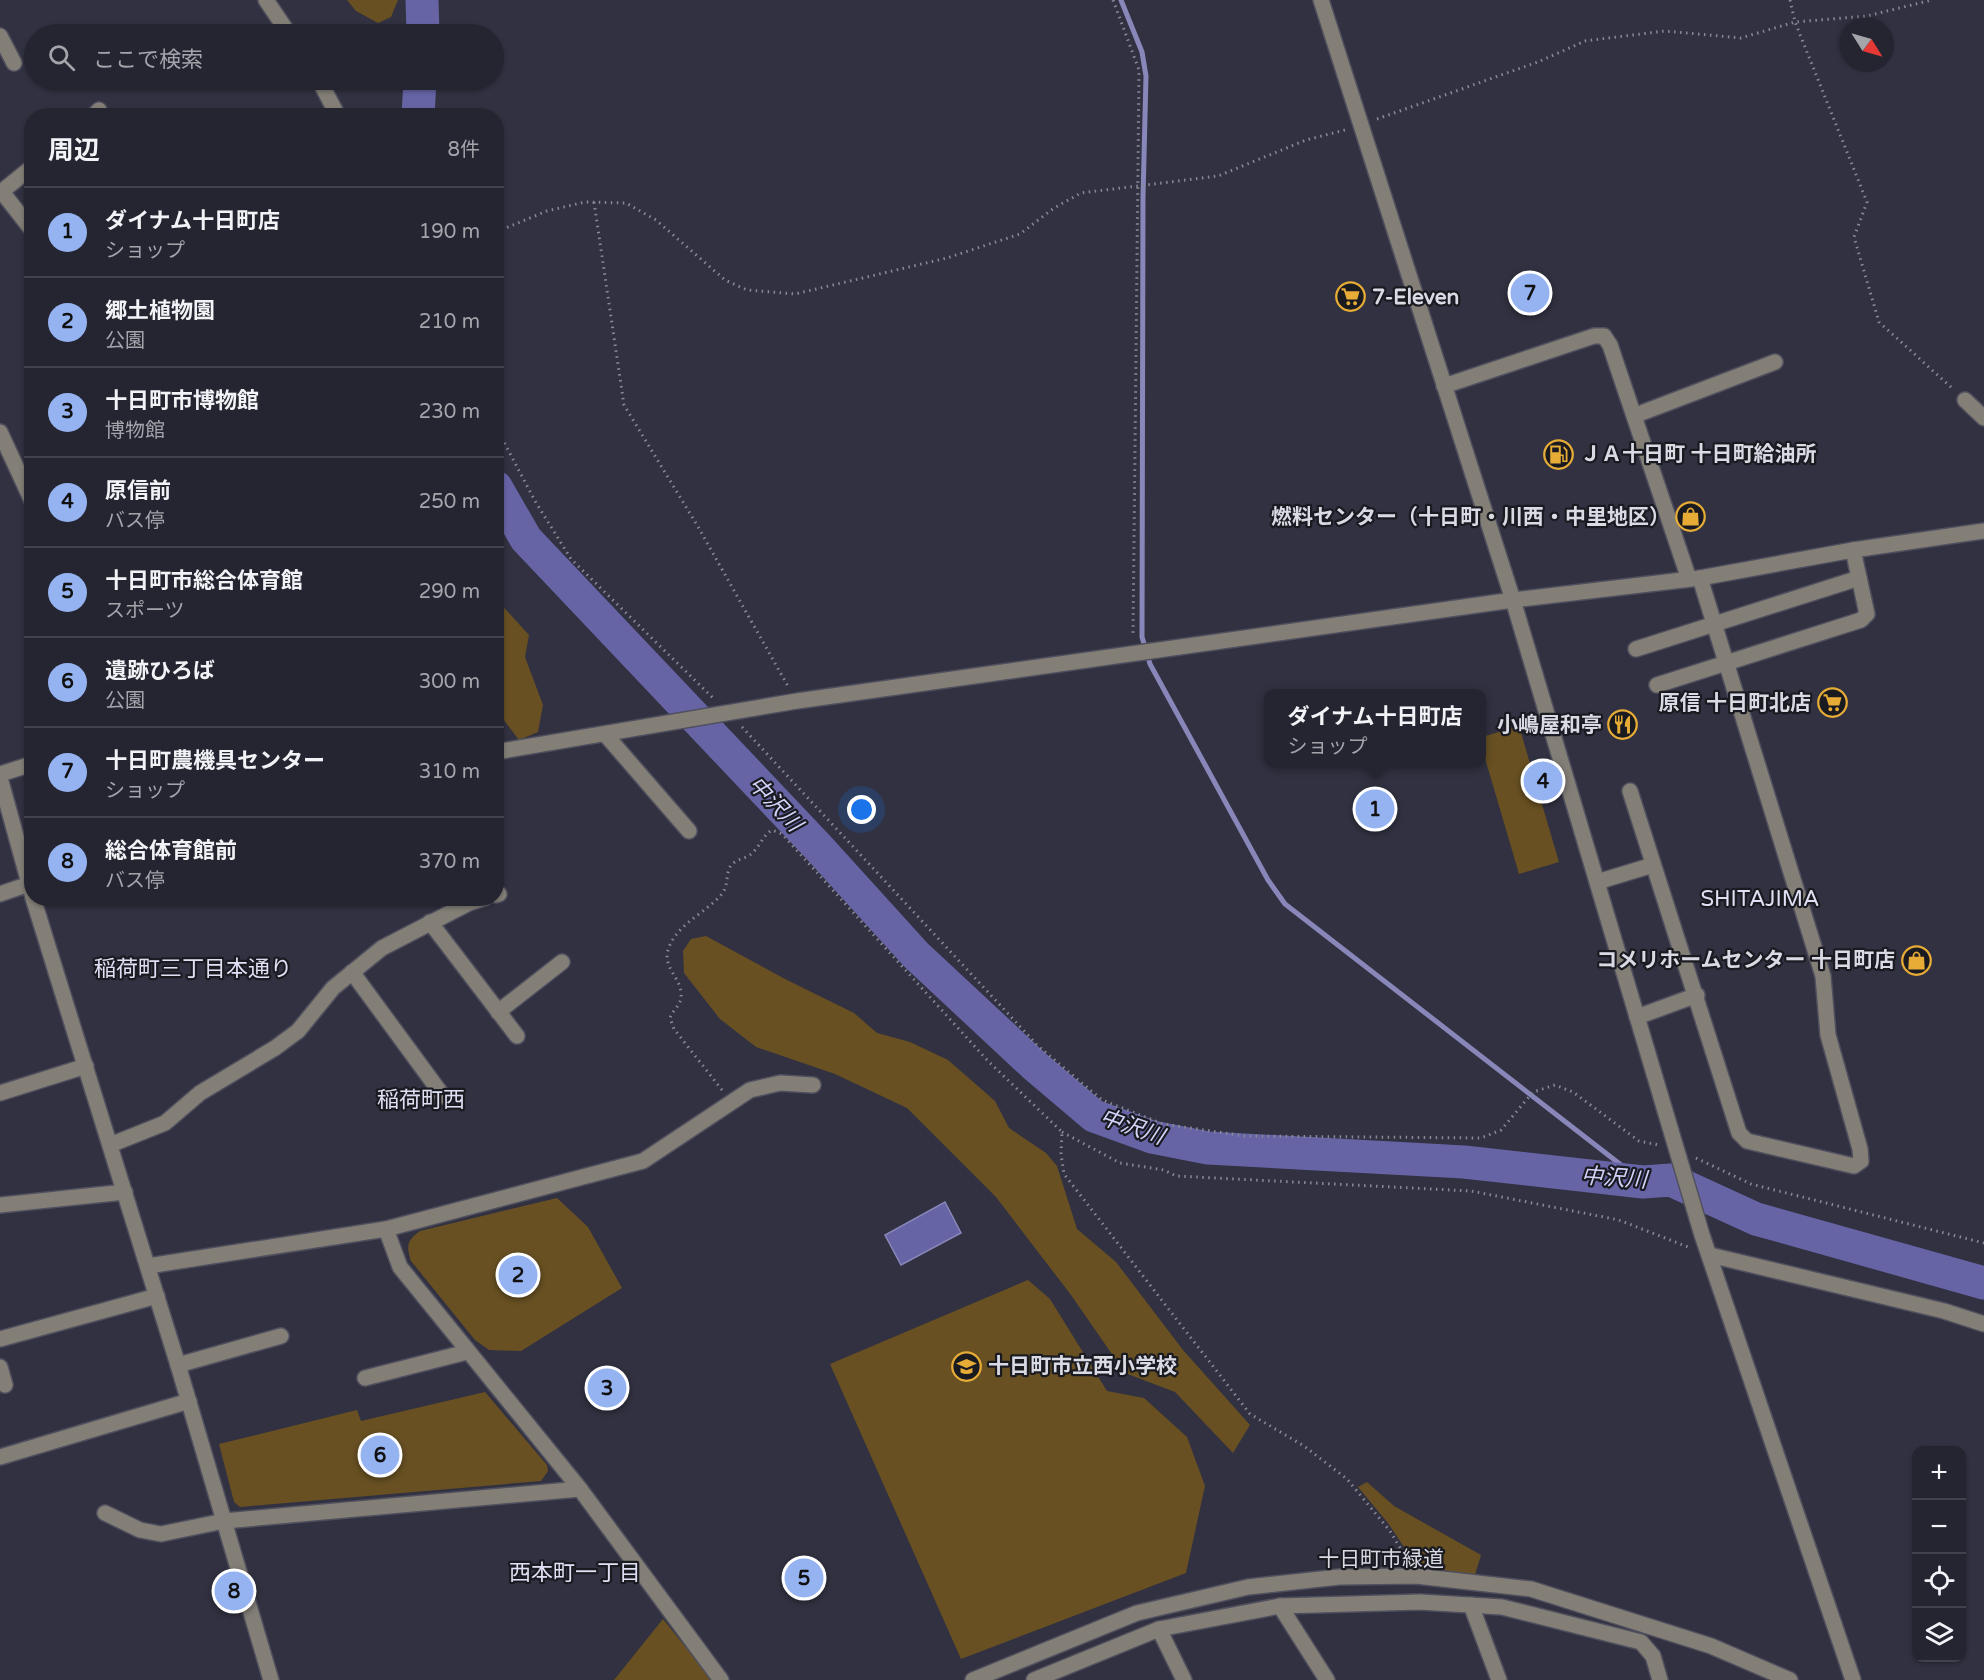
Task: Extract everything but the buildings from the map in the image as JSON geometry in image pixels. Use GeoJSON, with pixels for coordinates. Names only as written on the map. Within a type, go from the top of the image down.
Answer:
{"type":"FeatureCollection","features":[{"type":"Feature","properties":{"kind":"street"},"geometry":{"type":"LineString","coordinates":[[266,0],[282,24]]}},
{"type":"Feature","properties":{"kind":"street"},"geometry":{"type":"LineString","coordinates":[[1321,0],[1513,600],[1702,1235],[1853,1680]]}},
{"type":"Feature","properties":{"kind":"street"},"geometry":{"type":"LineString","coordinates":[[0,36],[14,63]]}},
{"type":"Feature","properties":{"kind":"street"},"geometry":{"type":"LineString","coordinates":[[324,90],[334,108]]}},
{"type":"Feature","properties":{"kind":"street"},"geometry":{"type":"LineString","coordinates":[[24,174],[1,193],[24,220]]}},
{"type":"Feature","properties":{"kind":"street"},"geometry":{"type":"LineString","coordinates":[[1444,386],[1594,336],[1604,336],[1610,345],[1694,578],[1713,624],[1823,976],[1827,1035],[1860,1149],[1861,1161],[1854,1166],[1747,1141],[1739,1133],[1697,995],[1630,791]]}},
{"type":"Feature","properties":{"kind":"street"},"geometry":{"type":"LineString","coordinates":[[1636,415],[1775,362]]}},
{"type":"Feature","properties":{"kind":"street"},"geometry":{"type":"LineString","coordinates":[[1965,400],[1984,418]]}},
{"type":"Feature","properties":{"kind":"street"},"geometry":{"type":"LineString","coordinates":[[0,432],[24,470]]}},
{"type":"Feature","properties":{"kind":"street"},"geometry":{"type":"LineString","coordinates":[[504,751],[797,701],[1513,600],[1694,578],[1852,550],[1984,531]]}},
{"type":"Feature","properties":{"kind":"street"},"geometry":{"type":"LineString","coordinates":[[1657,685],[1861,620],[1867,614],[1852,550]]}},
{"type":"Feature","properties":{"kind":"street"},"geometry":{"type":"LineString","coordinates":[[1636,649],[1859,578]]}},
{"type":"Feature","properties":{"kind":"street"},"geometry":{"type":"LineString","coordinates":[[605,734],[689,831]]}},
{"type":"Feature","properties":{"kind":"street"},"geometry":{"type":"LineString","coordinates":[[24,767],[0,776],[24,864]]}},
{"type":"Feature","properties":{"kind":"street"},"geometry":{"type":"LineString","coordinates":[[1597,882],[1653,865]]}},
{"type":"Feature","properties":{"kind":"street"},"geometry":{"type":"LineString","coordinates":[[0,894],[24,891]]}},
{"type":"Feature","properties":{"kind":"street"},"geometry":{"type":"LineString","coordinates":[[36,906],[189,1401],[271,1680]]}},
{"type":"Feature","properties":{"kind":"street"},"geometry":{"type":"LineString","coordinates":[[110,1145],[165,1123],[200,1093],[275,1048],[297,1031],[333,988],[382,948],[458,906]]}},
{"type":"Feature","properties":{"kind":"street"},"geometry":{"type":"LineString","coordinates":[[430,922],[517,1036]]}},
{"type":"Feature","properties":{"kind":"street"},"geometry":{"type":"LineString","coordinates":[[498,1012],[562,962]]}},
{"type":"Feature","properties":{"kind":"street"},"geometry":{"type":"LineString","coordinates":[[352,972],[443,1096]]}},
{"type":"Feature","properties":{"kind":"street"},"geometry":{"type":"LineString","coordinates":[[1637,1017],[1697,995]]}},
{"type":"Feature","properties":{"kind":"street"},"geometry":{"type":"LineString","coordinates":[[0,1093],[86,1066]]}},
{"type":"Feature","properties":{"kind":"street"},"geometry":{"type":"LineString","coordinates":[[148,1266],[386,1229],[643,1161],[691,1132],[750,1090],[780,1083],[813,1085]]}},
{"type":"Feature","properties":{"kind":"street"},"geometry":{"type":"LineString","coordinates":[[0,1205],[125,1192]]}},
{"type":"Feature","properties":{"kind":"street"},"geometry":{"type":"LineString","coordinates":[[386,1229],[399,1267],[580,1489],[721,1680]]}},
{"type":"Feature","properties":{"kind":"street"},"geometry":{"type":"LineString","coordinates":[[1710,1255],[1944,1311],[1984,1324]]}},
{"type":"Feature","properties":{"kind":"street"},"geometry":{"type":"LineString","coordinates":[[0,1339],[157,1296]]}},
{"type":"Feature","properties":{"kind":"street"},"geometry":{"type":"LineString","coordinates":[[178,1365],[281,1336]]}},
{"type":"Feature","properties":{"kind":"street"},"geometry":{"type":"LineString","coordinates":[[365,1378],[467,1352]]}},
{"type":"Feature","properties":{"kind":"street"},"geometry":{"type":"LineString","coordinates":[[0,1367],[6,1385]]}},
{"type":"Feature","properties":{"kind":"street"},"geometry":{"type":"LineString","coordinates":[[0,1457],[189,1401]]}},
{"type":"Feature","properties":{"kind":"street"},"geometry":{"type":"LineString","coordinates":[[105,1513],[140,1530],[161,1534],[224,1521],[580,1489]]}},
{"type":"Feature","properties":{"kind":"street","name":"十日町市緑道"},"geometry":{"type":"LineString","coordinates":[[973,1680],[1137,1613],[1248,1587],[1339,1577],[1416,1576],[1531,1589],[1711,1646],[1790,1680]]}},
{"type":"Feature","properties":{"kind":"street"},"geometry":{"type":"LineString","coordinates":[[1037,1679],[1159,1629],[1280,1606],[1353,1603],[1502,1607],[1641,1642],[1653,1656],[1660,1680]]}},
{"type":"Feature","properties":{"kind":"street"},"geometry":{"type":"LineString","coordinates":[[1471,1605],[1499,1680]]}},
{"type":"Feature","properties":{"kind":"street"},"geometry":{"type":"LineString","coordinates":[[1280,1606],[1327,1680]]}},
{"type":"Feature","properties":{"kind":"street"},"geometry":{"type":"LineString","coordinates":[[1159,1629],[1184,1680]]}},
{"type":"Feature","properties":{"kind":"path"},"geometry":{"type":"LineString","coordinates":[[1113,0],[1139,70],[1133,654]]}},
{"type":"Feature","properties":{"kind":"path"},"geometry":{"type":"LineString","coordinates":[[1790,0],[1795,22],[1867,202],[1854,237],[1879,322],[1965,400]]}},
{"type":"Feature","properties":{"kind":"path"},"geometry":{"type":"LineString","coordinates":[[504,229],[547,211],[594,202],[626,203],[656,220],[725,280],[747,290],[795,294],[947,258],[1020,234],[1054,208],[1080,193],[1138,184],[1218,176],[1306,140],[1360,126],[1529,66],[1585,41],[1665,31],[1741,38],[1795,22],[1867,16],[1932,0]]}},
{"type":"Feature","properties":{"kind":"path"},"geometry":{"type":"LineString","coordinates":[[594,202],[624,405],[698,525],[797,701]]}},
{"type":"Feature","properties":{"kind":"path"},"geometry":{"type":"LineString","coordinates":[[504,442],[535,501],[571,559],[723,714],[1038,1046],[1102,1100],[1163,1125],[1245,1136],[1481,1138],[1501,1130],[1533,1092],[1555,1085],[1573,1092],[1639,1141],[1676,1149],[1751,1184],[1984,1243]]}},
{"type":"Feature","properties":{"kind":"path"},"geometry":{"type":"LineString","coordinates":[[731,1102],[674,1029],[670,1018],[680,1003],[682,993],[666,960],[669,946],[683,927],[722,895],[727,885],[729,869],[737,860],[750,855],[763,836],[771,830],[782,834],[987,1060],[1062,1132],[1120,1163],[1164,1170],[1176,1176],[1471,1191],[1619,1220],[1710,1255]]}},
{"type":"Feature","properties":{"kind":"path"},"geometry":{"type":"LineString","coordinates":[[1062,1132],[1061,1154],[1064,1174],[1250,1414],[1304,1446],[1347,1479],[1390,1531],[1416,1576]]}},
{"type":"Feature","properties":{"kind":"shaded area"},"geometry":{"type":"Polygon","coordinates":[[[347,0],[398,0],[391,17],[378,23],[356,11],[347,0]]]}},
{"type":"Feature","properties":{"kind":"shaded area"},"geometry":{"type":"Polygon","coordinates":[[[504,608],[529,635],[525,657],[543,705],[538,732],[519,740],[504,720],[504,608]]]}},
{"type":"Feature","properties":{"kind":"shaded area"},"geometry":{"type":"Polygon","coordinates":[[[1519,726],[1559,862],[1519,874],[1486,762],[1486,736],[1519,726]]]}},
{"type":"Feature","properties":{"kind":"shaded area"},"geometry":{"type":"Polygon","coordinates":[[[706,936],[854,1013],[877,1033],[910,1042],[948,1060],[995,1101],[1009,1128],[1046,1153],[1057,1166],[1077,1229],[1116,1262],[1183,1350],[1250,1425],[1233,1453],[1175,1392],[1125,1373],[1071,1295],[996,1197],[907,1108],[835,1074],[756,1047],[720,1019],[684,973],[683,951],[691,939],[706,936]]]}},
{"type":"Feature","properties":{"kind":"shaded area"},"geometry":{"type":"Polygon","coordinates":[[[557,1198],[588,1227],[622,1288],[521,1351],[489,1350],[475,1340],[411,1261],[408,1251],[410,1240],[420,1231],[557,1198]]]}},
{"type":"Feature","properties":{"kind":"shaded area"},"geometry":{"type":"Polygon","coordinates":[[[945,1202],[961,1233],[901,1265],[885,1235],[945,1202]]]}},
{"type":"Feature","properties":{"kind":"shaded area"},"geometry":{"type":"Polygon","coordinates":[[[1028,1280],[1050,1299],[1107,1391],[1144,1398],[1187,1437],[1205,1486],[1186,1573],[961,1659],[830,1364],[1028,1280]]]}},
{"type":"Feature","properties":{"kind":"shaded area"},"geometry":{"type":"Polygon","coordinates":[[[485,1392],[547,1465],[548,1471],[541,1481],[240,1507],[234,1502],[219,1444],[357,1410],[361,1421],[485,1392]]]}},
{"type":"Feature","properties":{"kind":"shaded area"},"geometry":{"type":"Polygon","coordinates":[[[1367,1482],[1394,1506],[1481,1555],[1474,1578],[1414,1562],[1388,1523],[1358,1487],[1367,1482]]]}},
{"type":"Feature","properties":{"kind":"shaded area"},"geometry":{"type":"Polygon","coordinates":[[[663,1619],[712,1680],[614,1680],[663,1619]]]}},
{"type":"Feature","properties":{"kind":"waterway","name":"中沢川"},"geometry":{"type":"LineString","coordinates":[[422,0],[423,24]]}},
{"type":"Feature","properties":{"kind":"waterway"},"geometry":{"type":"LineString","coordinates":[[1121,0],[1142,52],[1146,76],[1143,197],[1142,637],[1150,664],[1268,880],[1285,904],[1643,1182]]}},
{"type":"Feature","properties":{"kind":"waterway","name":"中沢川"},"geometry":{"type":"LineString","coordinates":[[418,108],[419,90]]}},
{"type":"Feature","properties":{"kind":"waterway","name":"中沢川"},"geometry":{"type":"LineString","coordinates":[[504,501],[526,539],[818,847],[916,955],[1035,1066],[1094,1116],[1152,1137],[1208,1148],[1464,1162],[1643,1182],[1671,1180],[1756,1219],[1984,1283]]}},
{"type":"Feature","properties":{"kind":"place","name":"十日町農機具センター"},"geometry":{"type":"Point","coordinates":[1530,293]}},
{"type":"Feature","properties":{"kind":"place","name":"7-Eleven"},"geometry":{"type":"Point","coordinates":[1351,297]}},
{"type":"Feature","properties":{"kind":"place","name":"ＪＡ十日町 十日町給油所"},"geometry":{"type":"Point","coordinates":[1559,454]}},
{"type":"Feature","properties":{"kind":"place","name":"燃料センター（十日町・川西・中里地区）"},"geometry":{"type":"Point","coordinates":[1691,517]}},
{"type":"Feature","properties":{"kind":"place","name":"原信 十日町北店"},"geometry":{"type":"Point","coordinates":[1832,703]}},
{"type":"Feature","properties":{"kind":"place","name":"小嶋屋和亭"},"geometry":{"type":"Point","coordinates":[1623,725]}},
{"type":"Feature","properties":{"kind":"place","name":"原信前"},"geometry":{"type":"Point","coordinates":[1543,781]}},
{"type":"Feature","properties":{"kind":"place","name":"ダイナム十日町店"},"geometry":{"type":"Point","coordinates":[1375,809]}},
{"type":"Feature","properties":{"kind":"place","name":"コメリホームセンター 十日町店"},"geometry":{"type":"Point","coordinates":[1916,960]}},
{"type":"Feature","properties":{"kind":"place","name":"郷土植物園"},"geometry":{"type":"Point","coordinates":[518,1275]}},
{"type":"Feature","properties":{"kind":"place","name":"十日町市立西小学校"},"geometry":{"type":"Point","coordinates":[967,1366]}},
{"type":"Feature","properties":{"kind":"place","name":"十日町市博物館"},"geometry":{"type":"Point","coordinates":[607,1388]}},
{"type":"Feature","properties":{"kind":"place","name":"遺跡ひろば"},"geometry":{"type":"Point","coordinates":[380,1455]}},
{"type":"Feature","properties":{"kind":"place","name":"十日町市総合体育館"},"geometry":{"type":"Point","coordinates":[804,1578]}},
{"type":"Feature","properties":{"kind":"place","name":"総合体育館前"},"geometry":{"type":"Point","coordinates":[234,1591]}},
{"type":"Feature","properties":{"kind":"district","name":"SHITAJIMA"},"geometry":{"type":"Point","coordinates":[1760,899]}},
{"type":"Feature","properties":{"kind":"district","name":"稲荷町三丁目本通り"},"geometry":{"type":"Point","coordinates":[193,969]}},
{"type":"Feature","properties":{"kind":"district","name":"稲荷町西"},"geometry":{"type":"Point","coordinates":[421,1100]}},
{"type":"Feature","properties":{"kind":"district","name":"西本町一丁目"},"geometry":{"type":"Point","coordinates":[575,1573]}}]}
